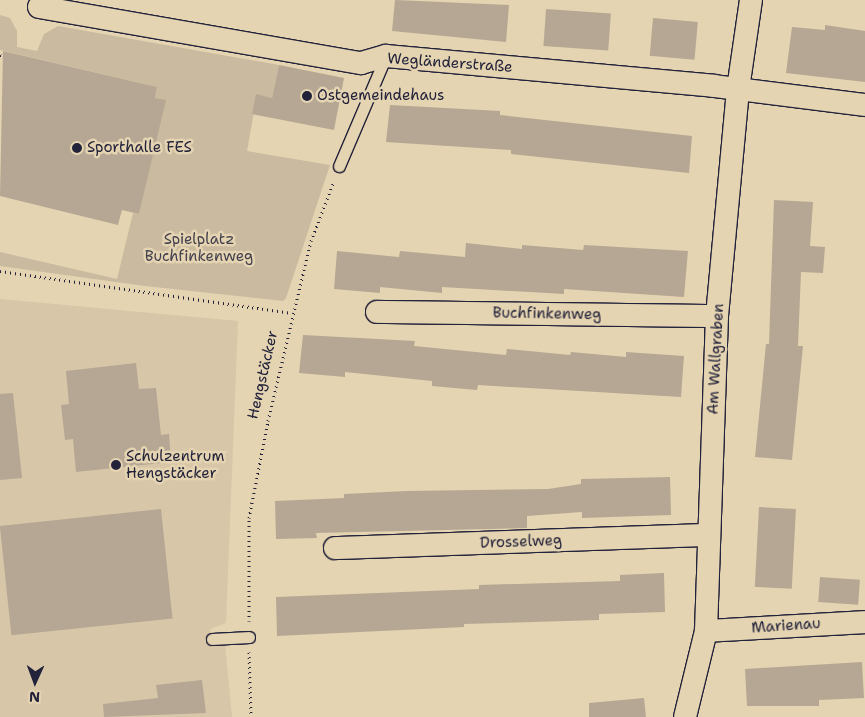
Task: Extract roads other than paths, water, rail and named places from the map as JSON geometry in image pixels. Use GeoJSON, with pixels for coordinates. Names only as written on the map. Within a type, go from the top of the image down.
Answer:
{"type":"FeatureCollection","features":[{"type":"Feature","properties":{"kind":"street","name":"Am Wallgraben"},"geometry":{"type":"LineString","coordinates":[[685,717],[706,631],[717,316],[738,89],[751,0]]}},
{"type":"Feature","properties":{"kind":"street","name":"Wegländerstraße"},"geometry":{"type":"LineString","coordinates":[[39,7],[361,63],[386,56],[738,89],[865,105]]}},
{"type":"Feature","properties":{"kind":"street","name":"Buchfinkenweg"},"geometry":{"type":"LineString","coordinates":[[377,312],[717,316]]}},
{"type":"Feature","properties":{"kind":"street","name":"Drosselweg"},"geometry":{"type":"LineString","coordinates":[[335,548],[708,535]]}},
{"type":"Feature","properties":{"kind":"street","name":"Marienau"},"geometry":{"type":"LineString","coordinates":[[706,631],[865,622]]}},
{"type":"Feature","properties":{"kind":"lane"},"geometry":{"type":"LineString","coordinates":[[339,166],[386,56]]}},
{"type":"Feature","properties":{"kind":"lane"},"geometry":{"type":"LineString","coordinates":[[212,639],[249,637]]}},
{"type":"Feature","properties":{"kind":"place","name":"Ostgemeindehaus"},"geometry":{"type":"Point","coordinates":[307,96]}},
{"type":"Feature","properties":{"kind":"place","name":"Sporthalle FES"},"geometry":{"type":"Point","coordinates":[77,148]}},
{"type":"Feature","properties":{"kind":"place","name":"Schulzentrum Hengstäcker"},"geometry":{"type":"Point","coordinates":[116,465]}},
{"type":"Feature","properties":{"kind":"park label","name":"Spielplatz Buchfinkenweg"},"geometry":{"type":"Point","coordinates":[199,248]}}]}
